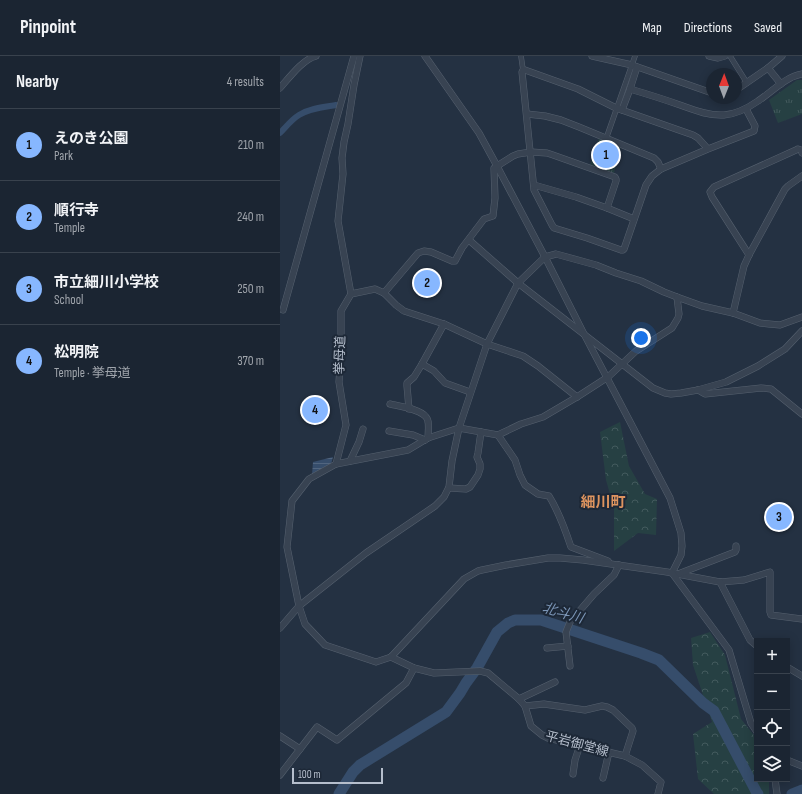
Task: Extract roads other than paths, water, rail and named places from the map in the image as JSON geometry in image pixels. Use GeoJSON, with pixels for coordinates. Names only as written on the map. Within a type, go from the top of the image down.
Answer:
{"type":"FeatureCollection","features":[{"type":"Feature","properties":{"kind":"street"},"geometry":{"type":"LineString","coordinates":[[280,88],[300,66],[312,57],[316,56]]}},
{"type":"Feature","properties":{"kind":"street"},"geometry":{"type":"LineString","coordinates":[[283,310],[354,56]]}},
{"type":"Feature","properties":{"kind":"street"},"geometry":{"type":"LineString","coordinates":[[360,56],[344,142],[342,158],[343,174],[338,221],[351,294],[375,289],[384,292],[404,311],[444,324],[487,344],[522,356],[538,366],[577,397]]}},
{"type":"Feature","properties":{"kind":"street"},"geometry":{"type":"LineString","coordinates":[[425,56],[478,133],[497,166],[670,498],[681,533],[682,546],[681,555],[675,574]]}},
{"type":"Feature","properties":{"kind":"street"},"geometry":{"type":"LineString","coordinates":[[521,56],[535,192],[553,227],[621,250],[624,248],[648,180],[661,170],[754,131],[755,126],[746,109]]}},
{"type":"Feature","properties":{"kind":"street"},"geometry":{"type":"LineString","coordinates":[[592,56],[634,66],[706,90]]}},
{"type":"Feature","properties":{"kind":"street"},"geometry":{"type":"LineString","coordinates":[[619,109],[630,89],[635,56]]}},
{"type":"Feature","properties":{"kind":"street"},"geometry":{"type":"LineString","coordinates":[[709,56],[718,58],[725,56]]}},
{"type":"Feature","properties":{"kind":"street"},"geometry":{"type":"LineString","coordinates":[[730,56],[747,83]]}},
{"type":"Feature","properties":{"kind":"street"},"geometry":{"type":"LineString","coordinates":[[742,86],[782,56]]}},
{"type":"Feature","properties":{"kind":"street"},"geometry":{"type":"LineString","coordinates":[[606,139],[619,109],[634,66]]}},
{"type":"Feature","properties":{"kind":"street"},"geometry":{"type":"LineString","coordinates":[[768,68],[781,84]]}},
{"type":"Feature","properties":{"kind":"street"},"geometry":{"type":"LineString","coordinates":[[523,70],[578,89],[619,109],[693,135],[698,138],[708,149]]}},
{"type":"Feature","properties":{"kind":"street"},"geometry":{"type":"LineString","coordinates":[[630,89],[699,111],[723,115],[746,109],[781,84],[794,76],[802,74]]}},
{"type":"Feature","properties":{"kind":"street"},"geometry":{"type":"LineString","coordinates":[[527,114],[561,120],[654,158],[658,162],[661,170]]}},
{"type":"Feature","properties":{"kind":"street"},"geometry":{"type":"LineString","coordinates":[[749,255],[710,192],[714,187],[798,149],[802,152]]}},
{"type":"Feature","properties":{"kind":"street"},"geometry":{"type":"LineString","coordinates":[[384,292],[418,254],[424,251],[455,261],[462,248],[484,219],[493,216],[495,198],[494,168],[516,154],[531,152],[553,154],[615,177],[616,181],[607,208]]}},
{"type":"Feature","properties":{"kind":"street"},"geometry":{"type":"LineString","coordinates":[[733,313],[742,272],[749,255],[785,189],[802,176]]}},
{"type":"Feature","properties":{"kind":"street"},"geometry":{"type":"LineString","coordinates":[[534,185],[576,197],[634,219]]}},
{"type":"Feature","properties":{"kind":"street"},"geometry":{"type":"LineString","coordinates":[[469,240],[518,283],[653,388],[671,394],[698,390],[726,382],[758,366],[785,349],[802,331]]}},
{"type":"Feature","properties":{"kind":"street"},"geometry":{"type":"LineString","coordinates":[[280,628],[299,606],[366,553],[434,506],[444,497],[449,488],[452,461],[459,428],[487,344],[518,283],[545,256],[556,254],[596,265],[641,281],[664,292],[702,306],[733,313],[760,323],[780,325],[802,317]]}},
{"type":"Feature","properties":{"kind":"street","name":"挙母道"},"geometry":{"type":"LineString","coordinates":[[336,464],[346,425],[339,382],[341,311],[351,294]]}},
{"type":"Feature","properties":{"kind":"street"},"geometry":{"type":"LineString","coordinates":[[677,296],[679,314],[672,328],[636,351],[608,377],[544,417],[521,424],[498,435],[459,428],[427,439],[408,450],[336,464],[308,479],[292,501],[287,547],[299,606],[305,624],[325,645],[376,662],[391,657],[464,579],[478,571],[506,564],[548,558],[583,560],[619,565],[720,582],[744,580],[770,572],[771,615],[802,619]]}},
{"type":"Feature","properties":{"kind":"street"},"geometry":{"type":"LineString","coordinates":[[409,409],[407,383],[414,377],[444,324]]}},
{"type":"Feature","properties":{"kind":"street"},"geometry":{"type":"LineString","coordinates":[[422,364],[434,371],[445,382],[470,392]]}},
{"type":"Feature","properties":{"kind":"street"},"geometry":{"type":"LineString","coordinates":[[698,390],[705,394],[761,388],[772,389],[802,414]]}},
{"type":"Feature","properties":{"kind":"street"},"geometry":{"type":"LineString","coordinates":[[390,404],[419,412],[426,417],[427,439]]}},
{"type":"Feature","properties":{"kind":"street"},"geometry":{"type":"LineString","coordinates":[[350,461],[363,429]]}},
{"type":"Feature","properties":{"kind":"street"},"geometry":{"type":"LineString","coordinates":[[389,431],[427,439]]}},
{"type":"Feature","properties":{"kind":"street"},"geometry":{"type":"LineString","coordinates":[[449,488],[466,489],[470,487],[478,476],[480,464],[478,452],[481,432]]}},
{"type":"Feature","properties":{"kind":"street"},"geometry":{"type":"LineString","coordinates":[[498,435],[514,460],[525,485],[538,494],[549,496],[563,523],[571,547],[619,565]]}},
{"type":"Feature","properties":{"kind":"street"},"geometry":{"type":"LineString","coordinates":[[675,574],[735,552],[736,546]]}},
{"type":"Feature","properties":{"kind":"street"},"geometry":{"type":"LineString","coordinates":[[570,666],[566,632],[570,622],[594,594],[614,575],[619,565]]}},
{"type":"Feature","properties":{"kind":"street"},"geometry":{"type":"LineString","coordinates":[[675,574],[729,650],[751,723],[754,728]]}},
{"type":"Feature","properties":{"kind":"street"},"geometry":{"type":"LineString","coordinates":[[720,582],[750,640],[754,643]]}},
{"type":"Feature","properties":{"kind":"street"},"geometry":{"type":"LineString","coordinates":[[547,648],[568,646]]}},
{"type":"Feature","properties":{"kind":"street"},"geometry":{"type":"LineString","coordinates":[[280,775],[317,727],[337,740],[406,683],[414,668],[391,657]]}},
{"type":"Feature","properties":{"kind":"street","name":"平岩御堂線"},"geometry":{"type":"LineString","coordinates":[[414,668],[434,672],[480,671],[488,673],[519,699],[525,706],[531,726],[542,735],[548,738],[625,756],[642,765],[660,782],[658,794]]}},
{"type":"Feature","properties":{"kind":"street"},"geometry":{"type":"LineString","coordinates":[[790,669],[802,676]]}},
{"type":"Feature","properties":{"kind":"street"},"geometry":{"type":"LineString","coordinates":[[519,699],[555,682]]}},
{"type":"Feature","properties":{"kind":"street"},"geometry":{"type":"LineString","coordinates":[[525,706],[544,704],[585,710],[602,706],[613,710],[632,728],[633,731],[625,756]]}},
{"type":"Feature","properties":{"kind":"street"},"geometry":{"type":"LineString","coordinates":[[280,736],[300,749]]}},
{"type":"Feature","properties":{"kind":"street"},"geometry":{"type":"LineString","coordinates":[[573,774],[575,760],[580,746]]}},
{"type":"Feature","properties":{"kind":"street"},"geometry":{"type":"LineString","coordinates":[[603,778],[609,752]]}},
{"type":"Feature","properties":{"kind":"street"},"geometry":{"type":"LineString","coordinates":[[790,761],[802,766]]}},
{"type":"Feature","properties":{"kind":"street"},"geometry":{"type":"LineString","coordinates":[[775,782],[777,794]]}},
{"type":"Feature","properties":{"kind":"water"},"geometry":{"type":"Polygon","coordinates":[[[333,457],[331,464],[312,475],[313,462],[333,457]]]}},
{"type":"Feature","properties":{"kind":"waterway"},"geometry":{"type":"LineString","coordinates":[[280,133],[299,115],[317,108],[336,105]]}},
{"type":"Feature","properties":{"kind":"waterway","name":"北斗川"},"geometry":{"type":"LineString","coordinates":[[339,794],[353,772],[360,765],[446,712],[477,668],[497,632],[508,623],[515,620],[541,620],[659,660],[703,703],[714,711],[758,794]]}},
{"type":"Feature","properties":{"kind":"waterway","name":"北斗川"},"geometry":{"type":"LineString","coordinates":[[792,794],[802,790]]}},
{"type":"Feature","properties":{"kind":"place","name":"えのき公園"},"geometry":{"type":"Point","coordinates":[606,155]}},
{"type":"Feature","properties":{"kind":"place","name":"順行寺"},"geometry":{"type":"Point","coordinates":[427,283]}},
{"type":"Feature","properties":{"kind":"place","name":"松明院"},"geometry":{"type":"Point","coordinates":[315,410]}},
{"type":"Feature","properties":{"kind":"place","name":"市立細川小学校"},"geometry":{"type":"Point","coordinates":[779,517]}},
{"type":"Feature","properties":{"kind":"district","name":"細川町"},"geometry":{"type":"Point","coordinates":[603,502]}}]}
